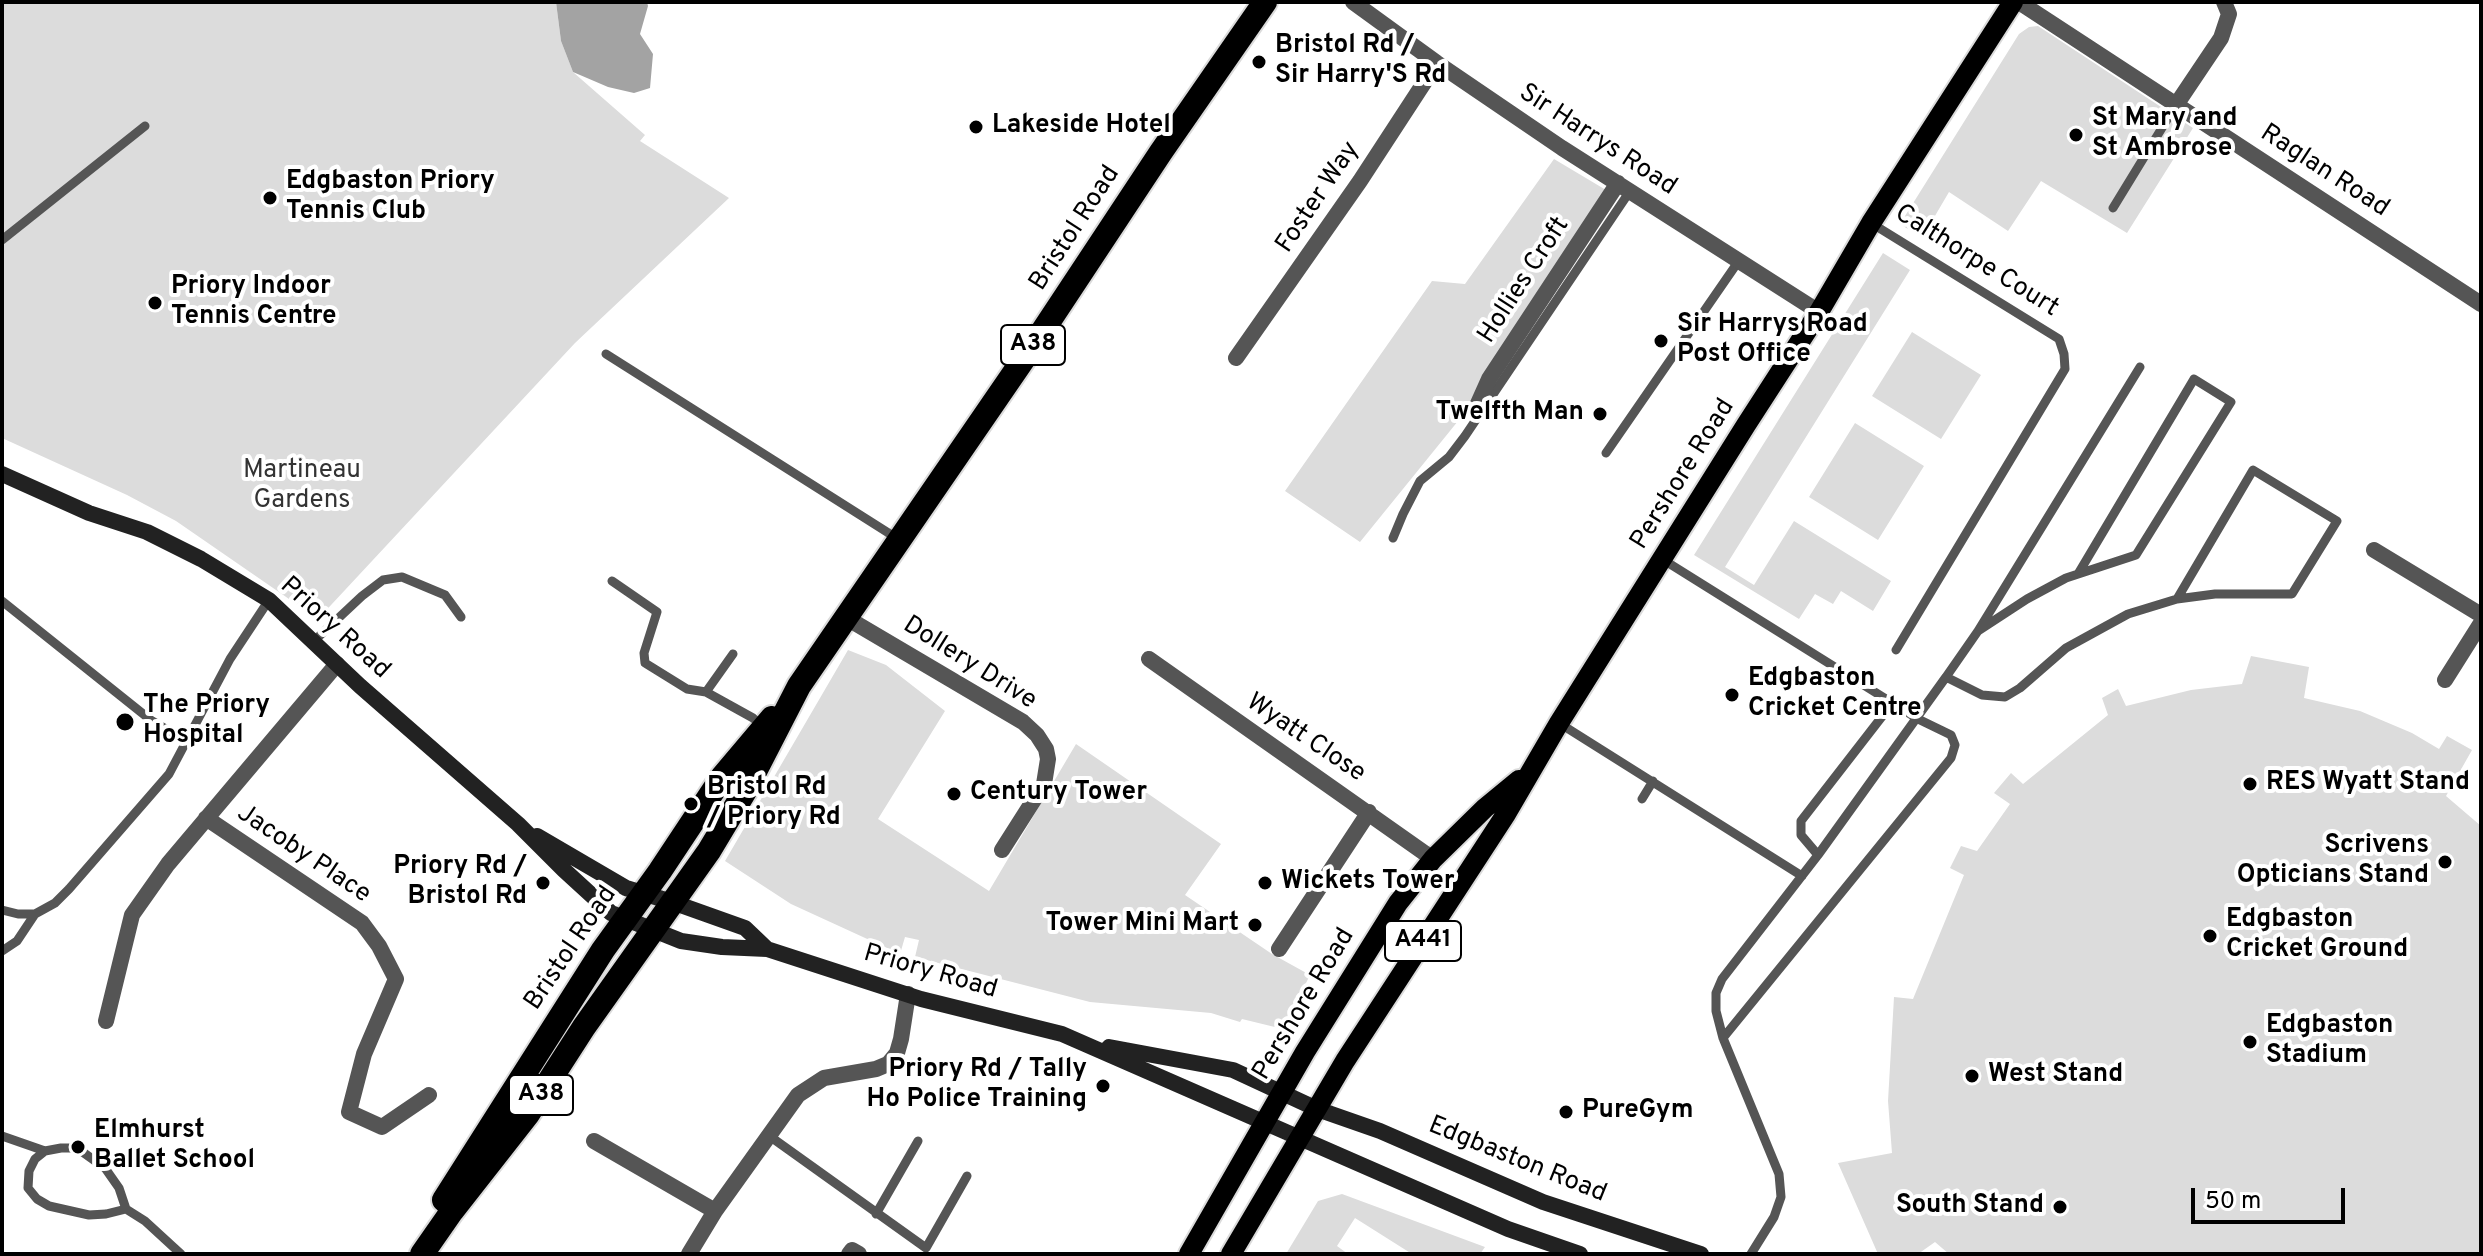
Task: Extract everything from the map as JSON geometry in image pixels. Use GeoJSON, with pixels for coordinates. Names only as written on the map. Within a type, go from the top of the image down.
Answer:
{"type":"FeatureCollection","features":[{"type":"Feature","properties":{"kind":"highway","name":"Bristol Road"},"geometry":{"type":"LineString","coordinates":[[406,1254],[624,919],[723,776],[799,686],[1265,2]]}},
{"type":"Feature","properties":{"kind":"highway","name":"Bristol Road"},"geometry":{"type":"LineString","coordinates":[[422,1254],[528,1114],[584,1027],[709,851],[745,791],[799,686]]}},
{"type":"Feature","properties":{"kind":"main road","name":"Pershore Road"},"geometry":{"type":"LineString","coordinates":[[1231,1254],[1345,1061],[1506,814],[1528,773],[1819,312],[1871,223],[2013,2]]}},
{"type":"Feature","properties":{"kind":"main road","name":"Priory Road"},"geometry":{"type":"LineString","coordinates":[[3,476],[89,513],[147,532],[201,559],[269,600],[518,824],[611,913],[681,941],[767,949],[908,994],[1062,1034],[1300,1140]]}},
{"type":"Feature","properties":{"kind":"main road","name":"Pershore Road"},"geometry":{"type":"LineString","coordinates":[[1189,1254],[1333,1004],[1398,903],[1433,859],[1485,808],[1528,773]]}},
{"type":"Feature","properties":{"kind":"main road","name":"Priory Road"},"geometry":{"type":"LineString","coordinates":[[518,824],[626,888],[745,928],[767,949]]}},
{"type":"Feature","properties":{"kind":"main road","name":"Priory Road"},"geometry":{"type":"LineString","coordinates":[[1080,1042],[1233,1070],[1317,1109]]}},
{"type":"Feature","properties":{"kind":"main road","name":"Edgbaston Road"},"geometry":{"type":"LineString","coordinates":[[1317,1109],[1380,1131],[1543,1202],[1701,1254]]}},
{"type":"Feature","properties":{"kind":"main road"},"geometry":{"type":"LineString","coordinates":[[1300,1140],[1508,1229],[1580,1254]]}},
{"type":"Feature","properties":{"kind":"street","name":"Sir Harrys Road"},"geometry":{"type":"LineString","coordinates":[[1353,2],[1437,63],[1819,312]]}},
{"type":"Feature","properties":{"kind":"street","name":"Raglan Road"},"geometry":{"type":"LineString","coordinates":[[2019,2],[2481,304]]}},
{"type":"Feature","properties":{"kind":"street"},"geometry":{"type":"LineString","coordinates":[[2176,105],[2221,38],[2229,14],[2224,2]]}},
{"type":"Feature","properties":{"kind":"street","name":"Foster Way"},"geometry":{"type":"LineString","coordinates":[[1236,358],[1299,270],[1437,63]]}},
{"type":"Feature","properties":{"kind":"street","name":"Hollies Croft"},"geometry":{"type":"LineString","coordinates":[[1476,408],[1489,379],[1624,187]]}},
{"type":"Feature","properties":{"kind":"street"},"geometry":{"type":"LineString","coordinates":[[2374,550],[2481,615]]}},
{"type":"Feature","properties":{"kind":"street","name":"Dollery Drive"},"geometry":{"type":"LineString","coordinates":[[845,617],[1023,722],[1037,735],[1048,759],[1044,784],[1002,850]]}},
{"type":"Feature","properties":{"kind":"street"},"geometry":{"type":"LineString","coordinates":[[2445,680],[2481,623]]}},
{"type":"Feature","properties":{"kind":"street","name":"Wyatt Close"},"geometry":{"type":"LineString","coordinates":[[1149,659],[1433,859]]}},
{"type":"Feature","properties":{"kind":"street","name":"Jacoby Place"},"geometry":{"type":"LineString","coordinates":[[106,1021],[132,915],[168,864],[337,664]]}},
{"type":"Feature","properties":{"kind":"street"},"geometry":{"type":"LineString","coordinates":[[1279,949],[1369,812]]}},
{"type":"Feature","properties":{"kind":"street","name":"Jacoby Place"},"geometry":{"type":"LineString","coordinates":[[206,818],[362,923],[379,946],[396,979],[364,1054],[349,1112],[382,1127],[429,1095]]}},
{"type":"Feature","properties":{"kind":"street"},"geometry":{"type":"LineString","coordinates":[[689,1254],[715,1211],[798,1095],[824,1078],[888,1064],[897,1053],[901,1039],[908,994]]}},
{"type":"Feature","properties":{"kind":"street"},"geometry":{"type":"LineString","coordinates":[[594,1141],[715,1211]]}},
{"type":"Feature","properties":{"kind":"lane"},"geometry":{"type":"LineString","coordinates":[[2113,208],[2176,105]]}},
{"type":"Feature","properties":{"kind":"lane"},"geometry":{"type":"LineString","coordinates":[[2,240],[145,126]]}},
{"type":"Feature","properties":{"kind":"lane"},"geometry":{"type":"LineString","coordinates":[[1393,538],[1420,481],[1449,457],[1465,436],[1624,187]]}},
{"type":"Feature","properties":{"kind":"lane","name":"Calthorpe Court"},"geometry":{"type":"LineString","coordinates":[[1871,223],[2059,339],[2065,369],[1896,650]]}},
{"type":"Feature","properties":{"kind":"lane"},"geometry":{"type":"LineString","coordinates":[[1606,453],[1738,262]]}},
{"type":"Feature","properties":{"kind":"lane"},"geometry":{"type":"LineString","coordinates":[[606,354],[898,539]]}},
{"type":"Feature","properties":{"kind":"lane"},"geometry":{"type":"LineString","coordinates":[[1751,1254],[1774,1217],[1781,1197],[1779,1174],[1723,1038],[1716,1011],[1716,993],[1722,979],[1918,719],[1978,631],[2140,367]]}},
{"type":"Feature","properties":{"kind":"lane"},"geometry":{"type":"LineString","coordinates":[[1978,631],[2027,599],[2078,574],[2136,555],[2231,402],[2194,379],[2078,574]]}},
{"type":"Feature","properties":{"kind":"lane"},"geometry":{"type":"LineString","coordinates":[[1946,677],[1982,695],[2005,697],[2066,648],[2128,614],[2177,599],[2215,594],[2292,594],[2337,521],[2253,470],[2177,599]]}},
{"type":"Feature","properties":{"kind":"lane"},"geometry":{"type":"LineString","coordinates":[[1662,559],[1890,702],[1951,735],[1955,745],[1951,758],[1723,1038]]}},
{"type":"Feature","properties":{"kind":"lane"},"geometry":{"type":"LineString","coordinates":[[314,641],[383,580],[402,577],[445,595],[461,617]]}},
{"type":"Feature","properties":{"kind":"lane"},"geometry":{"type":"LineString","coordinates":[[612,581],[657,612],[644,653],[645,663],[687,689],[706,692],[753,718],[764,728]]}},
{"type":"Feature","properties":{"kind":"lane"},"geometry":{"type":"LineString","coordinates":[[2,951],[17,941],[35,914],[55,903],[79,878],[169,774],[230,659],[269,600]]}},
{"type":"Feature","properties":{"kind":"lane"},"geometry":{"type":"LineString","coordinates":[[2,601],[152,721],[186,741]]}},
{"type":"Feature","properties":{"kind":"lane"},"geometry":{"type":"LineString","coordinates":[[706,692],[733,654]]}},
{"type":"Feature","properties":{"kind":"lane"},"geometry":{"type":"LineString","coordinates":[[1818,855],[1801,835],[1801,821],[1890,702]]}},
{"type":"Feature","properties":{"kind":"lane"},"geometry":{"type":"LineString","coordinates":[[1559,723],[1802,876]]}},
{"type":"Feature","properties":{"kind":"lane"},"geometry":{"type":"LineString","coordinates":[[1642,799],[1653,781]]}},
{"type":"Feature","properties":{"kind":"lane"},"geometry":{"type":"LineString","coordinates":[[2,910],[35,914]]}},
{"type":"Feature","properties":{"kind":"lane"},"geometry":{"type":"LineString","coordinates":[[768,1135],[926,1248],[967,1176]]}},
{"type":"Feature","properties":{"kind":"lane"},"geometry":{"type":"LineString","coordinates":[[2,1136],[45,1151],[71,1147],[83,1152],[105,1168],[119,1188],[126,1209],[145,1221],[181,1254]]}},
{"type":"Feature","properties":{"kind":"lane"},"geometry":{"type":"LineString","coordinates":[[876,1214],[918,1141]]}},
{"type":"Feature","properties":{"kind":"lane"},"geometry":{"type":"LineString","coordinates":[[45,1151],[35,1159],[27,1181],[28,1188],[37,1199],[73,1213],[106,1214],[126,1209]]}},
{"type":"Feature","properties":{"kind":"green space","name":"Edgbaston Priory Tennis Club"},"geometry":{"type":"Polygon","coordinates":[[[2,2],[556,2],[561,41],[573,72],[645,135],[640,141],[729,198],[575,343],[318,619],[176,521],[2,438],[2,2]]]}},
{"type":"Feature","properties":{"kind":"green space"},"geometry":{"type":"Polygon","coordinates":[[[2038,26],[2193,128],[2127,233],[2041,181],[2008,231],[1949,192],[1922,238],[1900,224],[2019,34],[2029,27],[2038,26]]]}},
{"type":"Feature","properties":{"kind":"green space"},"geometry":{"type":"Polygon","coordinates":[[[1554,159],[1611,193],[1471,405],[1360,542],[1285,491],[1432,281],[1465,284],[1554,159]]]}},
{"type":"Feature","properties":{"kind":"green space"},"geometry":{"type":"Polygon","coordinates":[[[1883,253],[1910,270],[1725,567],[1754,585],[1794,521],[1891,581],[1873,611],[1841,591],[1833,604],[1815,594],[1799,619],[1694,555],[1883,253]]]}},
{"type":"Feature","properties":{"kind":"green space"},"geometry":{"type":"Polygon","coordinates":[[[1912,332],[1981,375],[1941,439],[1872,396],[1912,332]]]}},
{"type":"Feature","properties":{"kind":"green space"},"geometry":{"type":"Polygon","coordinates":[[[1855,423],[1924,466],[1878,540],[1809,497],[1855,423]]]}},
{"type":"Feature","properties":{"kind":"green space"},"geometry":{"type":"Polygon","coordinates":[[[848,650],[886,665],[945,711],[878,819],[989,891],[1076,744],[1221,844],[1185,895],[1272,954],[1310,975],[1283,1029],[1242,1019],[1240,1022],[1211,1013],[1090,1002],[915,957],[919,940],[905,937],[900,954],[791,904],[725,861],[848,650]]]}},
{"type":"Feature","properties":{"kind":"green space","name":"Edgbaston Cricket Ground"},"geometry":{"type":"Polygon","coordinates":[[[2251,656],[2309,667],[2304,698],[2360,711],[2412,733],[2439,749],[2447,736],[2472,750],[2446,796],[2481,826],[2481,1254],[1949,1254],[1935,1242],[1918,1254],[1878,1254],[1838,1163],[1892,1153],[1888,1101],[1894,997],[1913,999],[1964,875],[1950,868],[1961,846],[1977,851],[2010,804],[1994,793],[2011,773],[2023,784],[2108,715],[2102,698],[2118,689],[2126,706],[2191,690],[2242,684],[2251,656]]]}},
{"type":"Feature","properties":{"kind":"green space"},"geometry":{"type":"Polygon","coordinates":[[[1342,1194],[1485,1247],[1480,1254],[1412,1254],[1355,1218],[1337,1246],[1348,1254],[1286,1254],[1318,1201],[1342,1194]]]}},
{"type":"Feature","properties":{"kind":"shaded area"},"geometry":{"type":"Polygon","coordinates":[[[556,2],[647,2],[640,34],[653,54],[650,88],[634,93],[608,87],[573,72],[561,41],[556,2]]]}},
{"type":"Feature","properties":{"kind":"place","name":"Bristol Rd / Sir Harry'S Rd"},"geometry":{"type":"Point","coordinates":[1259,62]}},
{"type":"Feature","properties":{"kind":"place","name":"Lakeside Hotel"},"geometry":{"type":"Point","coordinates":[976,127]}},
{"type":"Feature","properties":{"kind":"place","name":"St Mary and St Ambrose"},"geometry":{"type":"Point","coordinates":[2076,135]}},
{"type":"Feature","properties":{"kind":"place","name":"Edgbaston Priory Tennis Club"},"geometry":{"type":"Point","coordinates":[270,198]}},
{"type":"Feature","properties":{"kind":"place","name":"Priory Indoor Tennis Centre"},"geometry":{"type":"Point","coordinates":[155,303]}},
{"type":"Feature","properties":{"kind":"place","name":"Sir Harrys Road Post Office"},"geometry":{"type":"Point","coordinates":[1661,341]}},
{"type":"Feature","properties":{"kind":"place","name":"Twelfth Man"},"geometry":{"type":"Point","coordinates":[1600,414]}},
{"type":"Feature","properties":{"kind":"place","name":"Edgbaston Cricket Centre"},"geometry":{"type":"Point","coordinates":[1732,695]}},
{"type":"Feature","properties":{"kind":"place","name":"The Priory Hospital"},"geometry":{"type":"Point","coordinates":[125,722]}},
{"type":"Feature","properties":{"kind":"place","name":"RES Wyatt Stand"},"geometry":{"type":"Point","coordinates":[2250,784]}},
{"type":"Feature","properties":{"kind":"place","name":"Century Tower"},"geometry":{"type":"Point","coordinates":[954,794]}},
{"type":"Feature","properties":{"kind":"place","name":"Bristol Rd / Priory Rd"},"geometry":{"type":"Point","coordinates":[691,804]}},
{"type":"Feature","properties":{"kind":"place","name":"Scrivens Opticians Stand"},"geometry":{"type":"Point","coordinates":[2445,862]}},
{"type":"Feature","properties":{"kind":"place","name":"Priory Rd / Bristol Rd"},"geometry":{"type":"Point","coordinates":[543,883]}},
{"type":"Feature","properties":{"kind":"place","name":"Wickets Tower"},"geometry":{"type":"Point","coordinates":[1265,883]}},
{"type":"Feature","properties":{"kind":"place","name":"Tower Mini Mart"},"geometry":{"type":"Point","coordinates":[1255,925]}},
{"type":"Feature","properties":{"kind":"place","name":"Edgbaston Cricket Ground"},"geometry":{"type":"Point","coordinates":[2210,936]}},
{"type":"Feature","properties":{"kind":"place","name":"Edgbaston Stadium"},"geometry":{"type":"Point","coordinates":[2250,1042]}},
{"type":"Feature","properties":{"kind":"place","name":"West Stand"},"geometry":{"type":"Point","coordinates":[1972,1076]}},
{"type":"Feature","properties":{"kind":"place","name":"Priory Rd / Tally Ho Police Training"},"geometry":{"type":"Point","coordinates":[1103,1086]}},
{"type":"Feature","properties":{"kind":"place","name":"PureGym"},"geometry":{"type":"Point","coordinates":[1566,1112]}},
{"type":"Feature","properties":{"kind":"place","name":"Elmhurst Ballet School"},"geometry":{"type":"Point","coordinates":[78,1147]}},
{"type":"Feature","properties":{"kind":"place","name":"South Stand"},"geometry":{"type":"Point","coordinates":[2060,1207]}},
{"type":"Feature","properties":{"kind":"park label","name":"Martineau Gardens"},"geometry":{"type":"Point","coordinates":[302,487]}}]}
